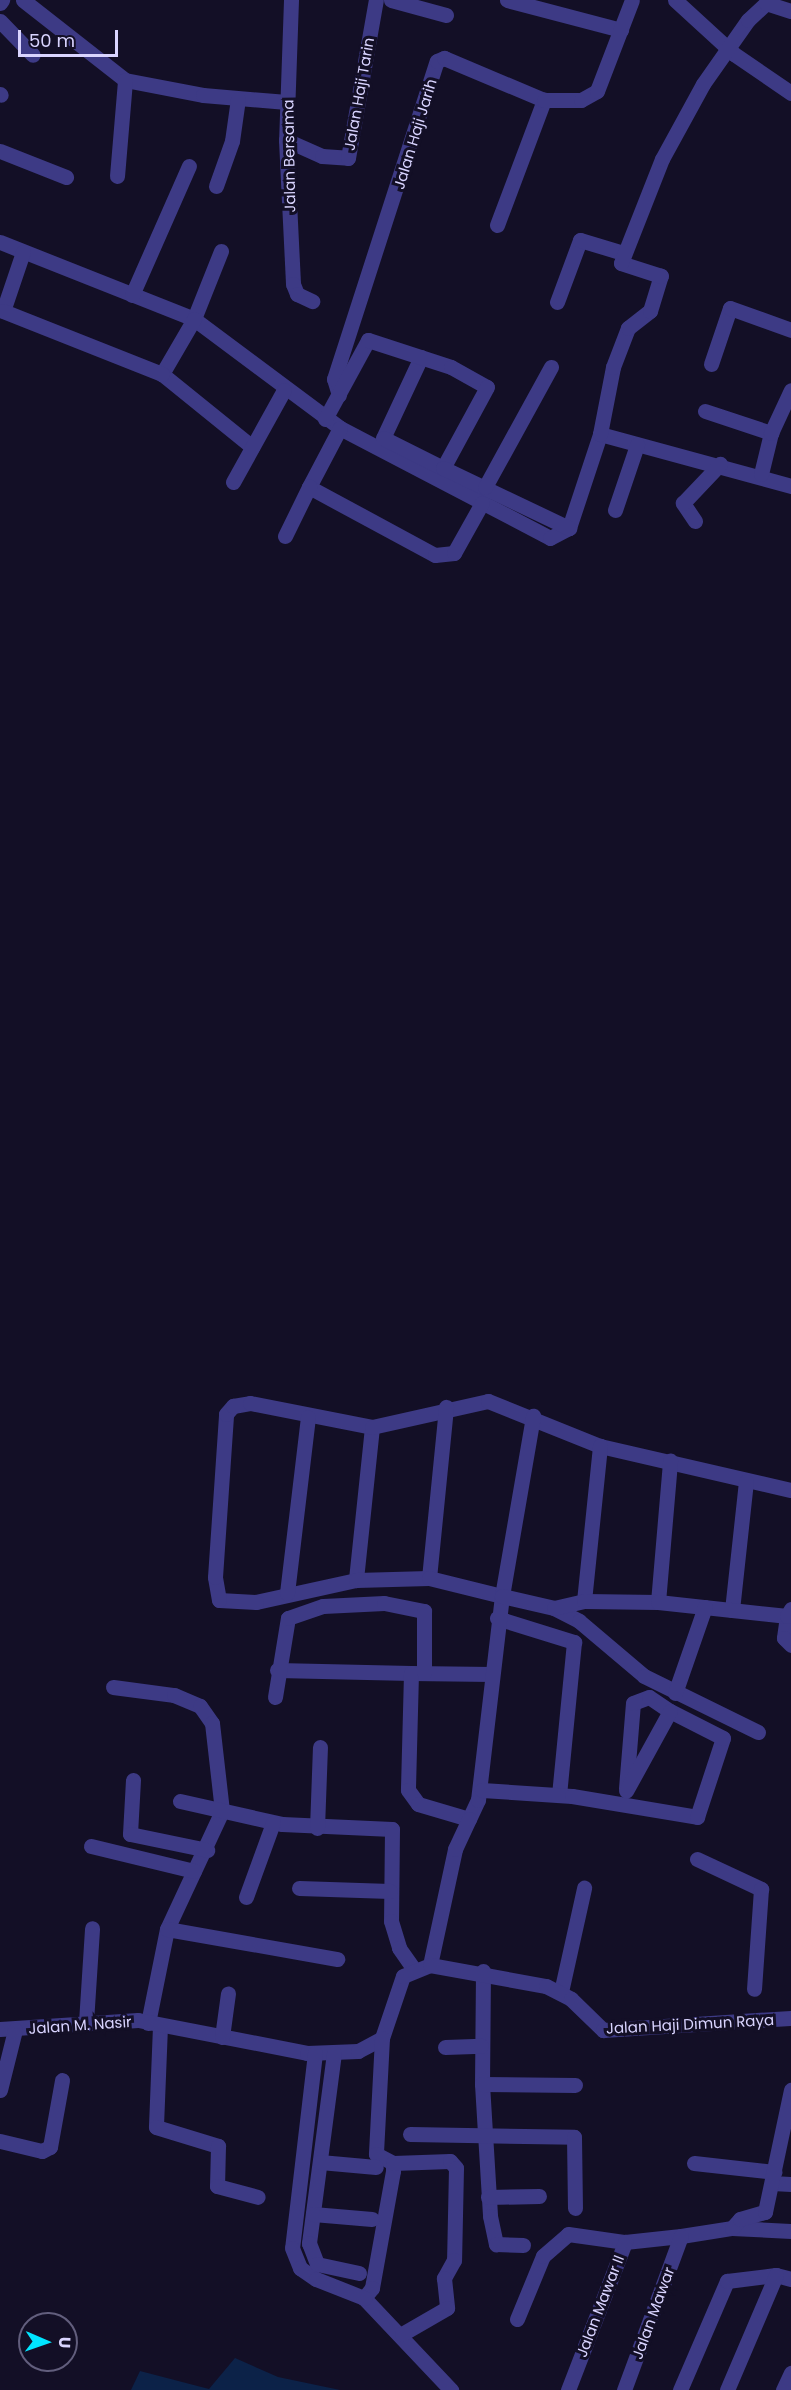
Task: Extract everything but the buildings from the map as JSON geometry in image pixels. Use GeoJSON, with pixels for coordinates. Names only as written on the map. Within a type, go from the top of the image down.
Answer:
{"type":"FeatureCollection","features":[{"type":"Feature","properties":{"kind":"street"},"geometry":{"type":"LineString","coordinates":[[23,0],[125,80],[238,99],[287,102]]}},
{"type":"Feature","properties":{"kind":"street","name":"Jalan Bersama"},"geometry":{"type":"LineString","coordinates":[[291,0],[286,140],[294,291],[312,301]]}},
{"type":"Feature","properties":{"kind":"street","name":"Jalan Haji Tarin"},"geometry":{"type":"LineString","coordinates":[[286,140],[322,156],[348,158],[376,0]]}},
{"type":"Feature","properties":{"kind":"street"},"geometry":{"type":"LineString","coordinates":[[391,0],[446,15]]}},
{"type":"Feature","properties":{"kind":"street"},"geometry":{"type":"LineString","coordinates":[[507,0],[621,30]]}},
{"type":"Feature","properties":{"kind":"street","name":"Jalan Haji Jarih"},"geometry":{"type":"LineString","coordinates":[[339,395],[334,379],[437,61],[444,58],[544,100],[581,100],[597,91],[632,0]]}},
{"type":"Feature","properties":{"kind":"street"},"geometry":{"type":"LineString","coordinates":[[675,0],[727,48],[791,93]]}},
{"type":"Feature","properties":{"kind":"street"},"geometry":{"type":"LineString","coordinates":[[0,242],[194,319],[284,390],[325,419],[550,538],[568,528],[600,434],[628,328],[650,311],[661,276],[621,263],[623,253],[662,159],[727,48],[766,3],[791,11]]}},
{"type":"Feature","properties":{"kind":"street"},"geometry":{"type":"LineString","coordinates":[[0,21],[33,55]]}},
{"type":"Feature","properties":{"kind":"street"},"geometry":{"type":"LineString","coordinates":[[117,176],[125,80]]}},
{"type":"Feature","properties":{"kind":"street"},"geometry":{"type":"LineString","coordinates":[[216,186],[232,141],[238,99]]}},
{"type":"Feature","properties":{"kind":"street"},"geometry":{"type":"LineString","coordinates":[[497,225],[544,100]]}},
{"type":"Feature","properties":{"kind":"street"},"geometry":{"type":"LineString","coordinates":[[0,151],[66,177]]}},
{"type":"Feature","properties":{"kind":"street"},"geometry":{"type":"LineString","coordinates":[[132,294],[189,166]]}},
{"type":"Feature","properties":{"kind":"street"},"geometry":{"type":"LineString","coordinates":[[557,303],[580,240],[623,253]]}},
{"type":"Feature","properties":{"kind":"street"},"geometry":{"type":"LineString","coordinates":[[162,374],[194,319],[221,251]]}},
{"type":"Feature","properties":{"kind":"street"},"geometry":{"type":"LineString","coordinates":[[23,252],[3,311],[162,374],[252,447]]}},
{"type":"Feature","properties":{"kind":"street"},"geometry":{"type":"LineString","coordinates":[[711,364],[730,308],[791,330]]}},
{"type":"Feature","properties":{"kind":"street"},"geometry":{"type":"LineString","coordinates":[[325,419],[368,340],[421,357],[487,387],[443,468]]}},
{"type":"Feature","properties":{"kind":"street"},"geometry":{"type":"LineString","coordinates":[[421,357],[383,438],[568,528]]}},
{"type":"Feature","properties":{"kind":"street"},"geometry":{"type":"LineString","coordinates":[[484,487],[551,367]]}},
{"type":"Feature","properties":{"kind":"street"},"geometry":{"type":"LineString","coordinates":[[233,482],[284,390]]}},
{"type":"Feature","properties":{"kind":"street"},"geometry":{"type":"LineString","coordinates":[[761,474],[771,433],[791,390]]}},
{"type":"Feature","properties":{"kind":"street"},"geometry":{"type":"LineString","coordinates":[[705,411],[771,433]]}},
{"type":"Feature","properties":{"kind":"street"},"geometry":{"type":"LineString","coordinates":[[285,536],[340,428]]}},
{"type":"Feature","properties":{"kind":"street"},"geometry":{"type":"LineString","coordinates":[[600,434],[761,474],[791,486]]}},
{"type":"Feature","properties":{"kind":"street"},"geometry":{"type":"LineString","coordinates":[[615,510],[637,445]]}},
{"type":"Feature","properties":{"kind":"street"},"geometry":{"type":"LineString","coordinates":[[695,521],[683,503],[720,464]]}},
{"type":"Feature","properties":{"kind":"street"},"geometry":{"type":"LineString","coordinates":[[309,487],[435,555],[454,553],[482,503]]}},
{"type":"Feature","properties":{"kind":"street"},"geometry":{"type":"LineString","coordinates":[[758,1732],[675,1693],[628,1665],[579,1621],[554,1608],[429,1578],[356,1580],[225,1604],[216,1594],[226,1414],[233,1406],[250,1404],[308,1417],[372,1427],[446,1407],[488,1401],[533,1416],[600,1446],[670,1461],[746,1482],[791,1490]]}},
{"type":"Feature","properties":{"kind":"street"},"geometry":{"type":"LineString","coordinates":[[429,1578],[446,1407]]}},
{"type":"Feature","properties":{"kind":"street"},"geometry":{"type":"LineString","coordinates":[[430,1965],[455,1848],[482,1790],[497,1618],[533,1416]]}},
{"type":"Feature","properties":{"kind":"street"},"geometry":{"type":"LineString","coordinates":[[287,1593],[308,1417]]}},
{"type":"Feature","properties":{"kind":"street"},"geometry":{"type":"LineString","coordinates":[[356,1580],[372,1427]]}},
{"type":"Feature","properties":{"kind":"street"},"geometry":{"type":"LineString","coordinates":[[584,1601],[600,1446]]}},
{"type":"Feature","properties":{"kind":"street"},"geometry":{"type":"LineString","coordinates":[[658,1602],[670,1461]]}},
{"type":"Feature","properties":{"kind":"street"},"geometry":{"type":"LineString","coordinates":[[732,1610],[746,1482]]}},
{"type":"Feature","properties":{"kind":"street"},"geometry":{"type":"LineString","coordinates":[[554,1608],[584,1601],[658,1602],[732,1610],[789,1612],[784,1638],[791,1645]]}},
{"type":"Feature","properties":{"kind":"street"},"geometry":{"type":"LineString","coordinates":[[275,1696],[277,1670],[288,1618],[323,1606],[384,1603],[424,1611],[408,1790],[417,1804],[469,1819]]}},
{"type":"Feature","properties":{"kind":"street"},"geometry":{"type":"LineString","coordinates":[[675,1693],[705,1607]]}},
{"type":"Feature","properties":{"kind":"street"},"geometry":{"type":"LineString","coordinates":[[497,1618],[574,1642],[559,1794]]}},
{"type":"Feature","properties":{"kind":"street"},"geometry":{"type":"LineString","coordinates":[[277,1670],[492,1674]]}},
{"type":"Feature","properties":{"kind":"street"},"geometry":{"type":"LineString","coordinates":[[113,1687],[159,1690],[207,1714],[218,1760],[222,1811],[207,1850],[194,1871],[167,1929],[154,2024],[156,2127],[218,2146],[217,2186],[258,2197]]}},
{"type":"Feature","properties":{"kind":"street"},"geometry":{"type":"LineString","coordinates":[[482,1790],[626,1798],[697,1817],[723,1738],[670,1711],[649,1697],[633,1703],[626,1798]]}},
{"type":"Feature","properties":{"kind":"street"},"geometry":{"type":"LineString","coordinates":[[626,1798],[670,1711]]}},
{"type":"Feature","properties":{"kind":"street"},"geometry":{"type":"LineString","coordinates":[[317,1828],[320,1748]]}},
{"type":"Feature","properties":{"kind":"street"},"geometry":{"type":"LineString","coordinates":[[133,1780],[130,1834],[207,1850]]}},
{"type":"Feature","properties":{"kind":"street"},"geometry":{"type":"LineString","coordinates":[[180,1801],[273,1823],[317,1828],[392,1829],[390,1890],[394,1936],[413,1968],[396,1986],[382,2038],[376,2154],[393,2163],[450,2161],[456,2168],[454,2260],[444,2278],[447,2303],[401,2333]]}},
{"type":"Feature","properties":{"kind":"street"},"geometry":{"type":"LineString","coordinates":[[246,1897],[273,1823]]}},
{"type":"Feature","properties":{"kind":"street"},"geometry":{"type":"LineString","coordinates":[[91,1846],[194,1871]]}},
{"type":"Feature","properties":{"kind":"street"},"geometry":{"type":"LineString","coordinates":[[697,1859],[761,1889],[754,1989]]}},
{"type":"Feature","properties":{"kind":"street"},"geometry":{"type":"LineString","coordinates":[[299,1888],[390,1890]]}},
{"type":"Feature","properties":{"kind":"street"},"geometry":{"type":"LineString","coordinates":[[561,1992],[584,1888]]}},
{"type":"Feature","properties":{"kind":"street"},"geometry":{"type":"LineString","coordinates":[[86,2022],[92,1928]]}},
{"type":"Feature","properties":{"kind":"street"},"geometry":{"type":"LineString","coordinates":[[167,1929],[337,1959]]}},
{"type":"Feature","properties":{"kind":"street","name":"Jalan Haji Dimun Raya"},"geometry":{"type":"LineString","coordinates":[[413,1968],[430,1965],[483,1971],[561,1992],[603,2030],[791,2018]]}},
{"type":"Feature","properties":{"kind":"street"},"geometry":{"type":"LineString","coordinates":[[483,1971],[481,2046],[483,2133],[488,2197],[496,2244],[522,2245]]}},
{"type":"Feature","properties":{"kind":"street"},"geometry":{"type":"LineString","coordinates":[[222,2037],[228,1993]]}},
{"type":"Feature","properties":{"kind":"street","name":"Jalan M. Nasir"},"geometry":{"type":"LineString","coordinates":[[4,2032],[86,2022],[154,2024]]}},
{"type":"Feature","properties":{"kind":"street"},"geometry":{"type":"LineString","coordinates":[[154,2024],[315,2053],[334,2054],[358,2051],[382,2038]]}},
{"type":"Feature","properties":{"kind":"street"},"geometry":{"type":"LineString","coordinates":[[0,2090],[4,2032]]}},
{"type":"Feature","properties":{"kind":"street"},"geometry":{"type":"LineString","coordinates":[[445,2047],[481,2046]]}},
{"type":"Feature","properties":{"kind":"street"},"geometry":{"type":"LineString","coordinates":[[315,2053],[292,2248],[300,2268],[364,2298],[401,2333],[451,2390]]}},
{"type":"Feature","properties":{"kind":"street"},"geometry":{"type":"LineString","coordinates":[[334,2054],[309,2243],[316,2264],[359,2273]]}},
{"type":"Feature","properties":{"kind":"street"},"geometry":{"type":"LineString","coordinates":[[0,2141],[48,2149],[62,2080]]}},
{"type":"Feature","properties":{"kind":"street"},"geometry":{"type":"LineString","coordinates":[[482,2084],[575,2085]]}},
{"type":"Feature","properties":{"kind":"street"},"geometry":{"type":"LineString","coordinates":[[735,2225],[765,2212],[791,2090]]}},
{"type":"Feature","properties":{"kind":"street"},"geometry":{"type":"LineString","coordinates":[[410,2134],[483,2133],[574,2137],[575,2208]]}},
{"type":"Feature","properties":{"kind":"street"},"geometry":{"type":"LineString","coordinates":[[320,2162],[376,2167]]}},
{"type":"Feature","properties":{"kind":"street"},"geometry":{"type":"LineString","coordinates":[[364,2298],[372,2288],[393,2163]]}},
{"type":"Feature","properties":{"kind":"street"},"geometry":{"type":"LineString","coordinates":[[694,2163],[773,2177],[791,2184]]}},
{"type":"Feature","properties":{"kind":"street"},"geometry":{"type":"LineString","coordinates":[[488,2197],[539,2196]]}},
{"type":"Feature","properties":{"kind":"street"},"geometry":{"type":"LineString","coordinates":[[313,2214],[372,2219]]}},
{"type":"Feature","properties":{"kind":"street"},"geometry":{"type":"LineString","coordinates":[[735,2225],[791,2231]]}},
{"type":"Feature","properties":{"kind":"street","name":"Jalan Mawar II"},"geometry":{"type":"LineString","coordinates":[[568,2390],[625,2242],[681,2236],[735,2225]]}},
{"type":"Feature","properties":{"kind":"street"},"geometry":{"type":"LineString","coordinates":[[517,2319],[543,2256],[556,2241],[568,2234],[625,2242]]}},
{"type":"Feature","properties":{"kind":"street","name":"Jalan Mawar"},"geometry":{"type":"LineString","coordinates":[[624,2390],[681,2236]]}},
{"type":"Feature","properties":{"kind":"street"},"geometry":{"type":"LineString","coordinates":[[681,2390],[728,2281],[784,2277]]}},
{"type":"Feature","properties":{"kind":"street"},"geometry":{"type":"LineString","coordinates":[[727,2390],[784,2277]]}},
{"type":"Feature","properties":{"kind":"street"},"geometry":{"type":"LineString","coordinates":[[783,2390],[791,2373]]}},
{"type":"Feature","properties":{"kind":"water"},"geometry":{"type":"Polygon","coordinates":[[[235,2358],[278,2377],[340,2390],[131,2390],[140,2371],[209,2389],[235,2358]]]}}]}
